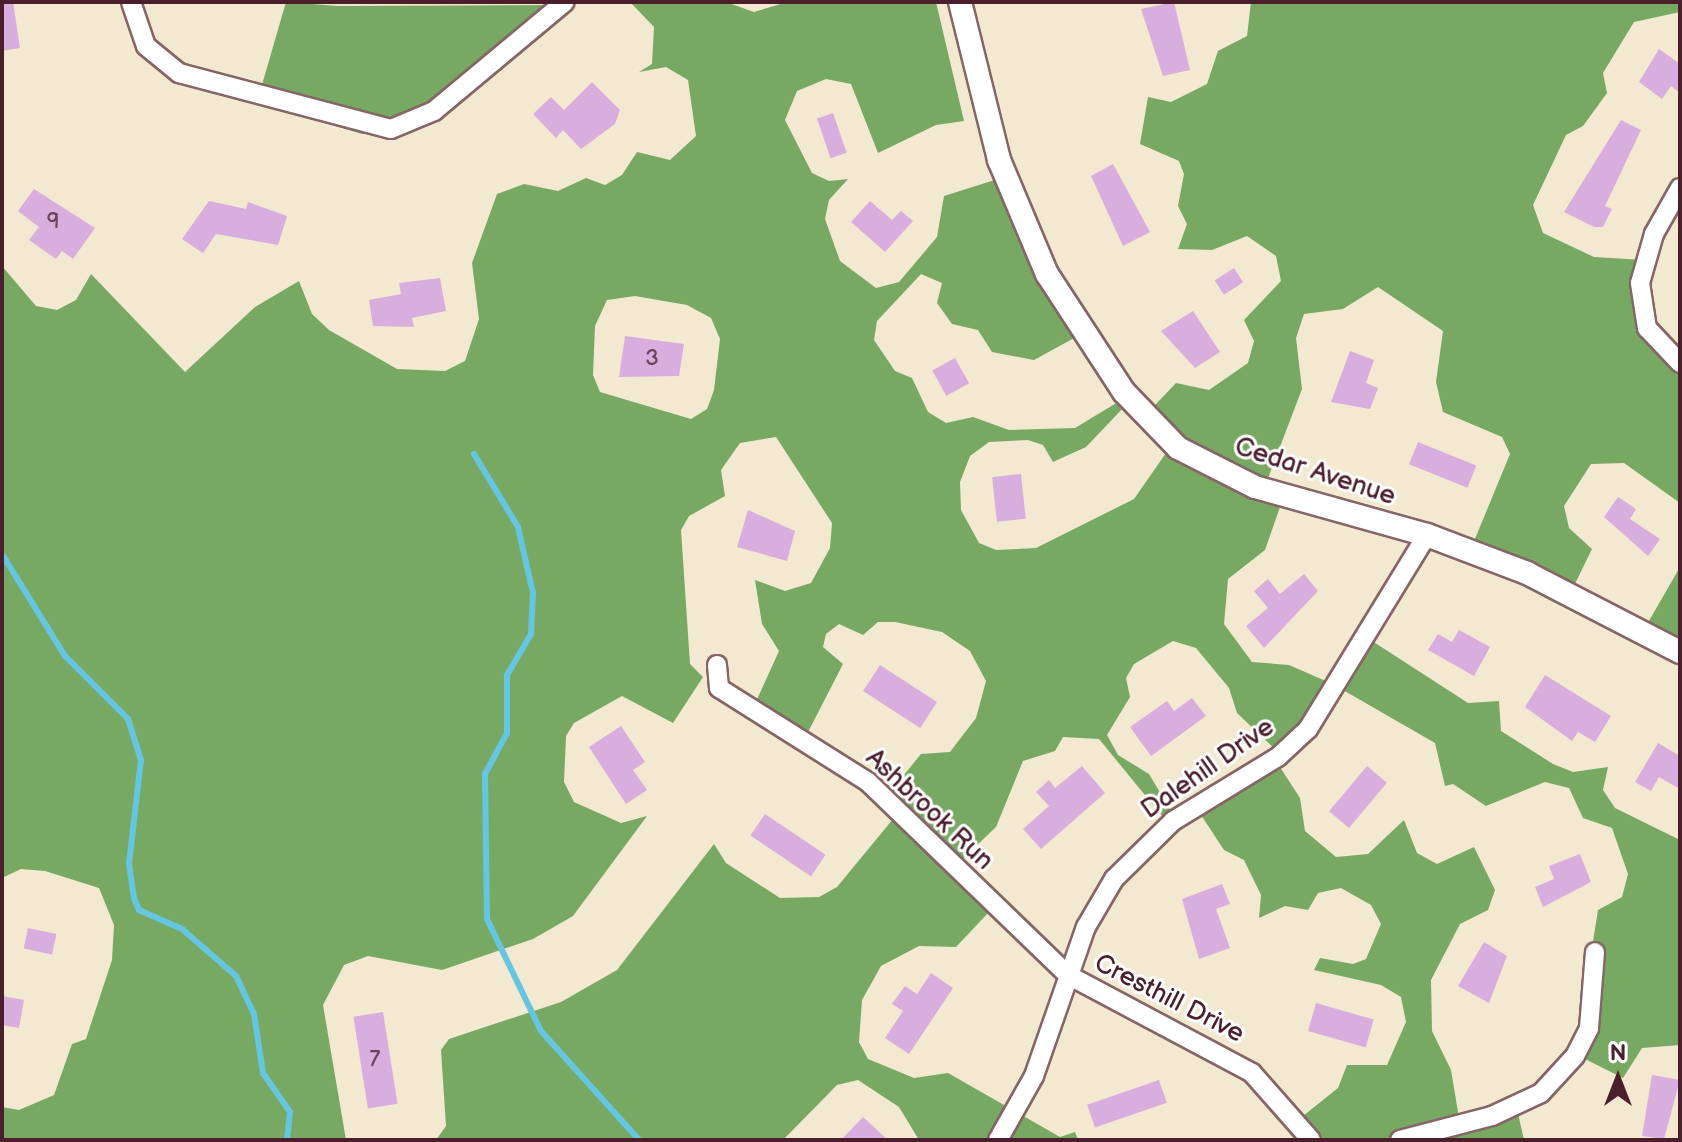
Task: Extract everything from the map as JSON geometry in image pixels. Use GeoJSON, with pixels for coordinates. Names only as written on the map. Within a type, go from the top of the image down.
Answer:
{"type":"FeatureCollection","features":[{"type":"Feature","properties":{"kind":"street"},"geometry":{"type":"LineString","coordinates":[[131,2],[146,46],[179,73],[391,129],[434,111],[565,2]]}},
{"type":"Feature","properties":{"kind":"street","name":"Cedar Avenue"},"geometry":{"type":"LineString","coordinates":[[960,2],[999,160],[1047,274],[1147,419],[1178,448],[1255,487],[1427,535],[1527,573],[1680,652]]}},
{"type":"Feature","properties":{"kind":"street"},"geometry":{"type":"LineString","coordinates":[[1680,188],[1645,258],[1640,294],[1647,328],[1680,363]]}},
{"type":"Feature","properties":{"kind":"street","name":"Dalehill Drive"},"geometry":{"type":"LineString","coordinates":[[998,1140],[1048,1043],[1068,975],[1098,903],[1133,857],[1308,729],[1427,535]]}},
{"type":"Feature","properties":{"kind":"street","name":"Ashbrook Run"},"geometry":{"type":"LineString","coordinates":[[717,665],[719,688],[868,782],[1068,975]]}},
{"type":"Feature","properties":{"kind":"street"},"geometry":{"type":"LineString","coordinates":[[1400,1140],[1492,1116],[1541,1093],[1575,1056],[1589,1028],[1595,952]]}},
{"type":"Feature","properties":{"kind":"street","name":"Cresthill Drive"},"geometry":{"type":"LineString","coordinates":[[1068,975],[1232,1059],[1311,1140]]}},
{"type":"Feature","properties":{"kind":"green space"},"geometry":{"type":"Polygon","coordinates":[[[286,2],[338,6],[561,5],[389,134],[362,134],[257,102],[286,2]]]}},
{"type":"Feature","properties":{"kind":"green space"},"geometry":{"type":"Polygon","coordinates":[[[630,2],[726,2],[754,12],[787,2],[936,2],[964,121],[936,125],[878,153],[851,84],[826,79],[797,91],[785,120],[812,173],[829,181],[848,179],[829,200],[825,219],[840,261],[876,288],[899,282],[937,237],[944,196],[1001,178],[1076,337],[1034,360],[992,352],[978,330],[952,324],[937,303],[942,283],[921,274],[877,321],[874,340],[895,371],[912,378],[928,412],[946,423],[973,417],[1009,430],[1075,428],[1118,402],[1125,406],[1086,447],[1053,462],[1043,445],[1028,440],[989,442],[970,456],[960,482],[961,510],[979,543],[996,550],[1036,548],[1134,499],[1166,453],[1139,422],[1176,383],[1209,390],[1248,363],[1254,341],[1244,320],[1281,281],[1276,256],[1247,236],[1212,250],[1178,249],[1187,224],[1178,206],[1184,174],[1179,161],[1140,144],[1148,97],[1171,102],[1207,84],[1218,51],[1247,36],[1251,2],[1680,2],[1680,12],[1634,22],[1603,73],[1607,93],[1583,126],[1566,135],[1533,205],[1543,233],[1594,257],[1644,260],[1640,314],[1659,356],[1680,375],[1680,503],[1624,463],[1591,464],[1564,506],[1569,528],[1592,549],[1568,598],[1470,551],[1510,454],[1502,437],[1443,412],[1436,382],[1443,331],[1378,287],[1343,309],[1304,314],[1296,338],[1302,389],[1262,494],[1281,504],[1265,550],[1228,579],[1224,624],[1252,662],[1289,665],[1335,685],[1369,639],[1468,703],[1499,701],[1501,731],[1553,764],[1573,772],[1608,767],[1603,790],[1615,808],[1680,840],[1680,1045],[1642,1048],[1623,1078],[1575,1054],[1598,910],[1622,897],[1628,874],[1612,828],[1583,818],[1569,788],[1545,782],[1486,806],[1453,784],[1445,786],[1435,743],[1336,686],[1332,711],[1278,752],[1237,713],[1229,688],[1196,648],[1173,641],[1134,664],[1126,678],[1130,697],[1107,735],[1118,755],[1149,774],[1174,816],[1167,822],[1099,739],[1063,737],[1055,751],[1023,761],[996,827],[955,866],[989,912],[956,947],[919,946],[881,966],[862,1000],[859,1042],[868,1059],[914,1078],[948,1073],[1060,1137],[1075,1132],[1078,1140],[919,1140],[899,1107],[858,1080],[837,1085],[783,1140],[436,1140],[446,1126],[441,1050],[449,1039],[561,1002],[617,970],[714,844],[726,863],[780,898],[819,897],[837,887],[898,813],[886,797],[921,754],[950,752],[976,718],[986,681],[970,651],[942,632],[895,622],[878,622],[863,635],[839,624],[826,634],[823,647],[843,664],[806,736],[754,706],[779,651],[762,624],[755,580],[785,591],[811,583],[830,548],[832,523],[776,437],[740,443],[721,470],[725,496],[689,516],[681,530],[690,664],[703,677],[673,723],[622,696],[574,723],[566,736],[564,782],[574,802],[621,823],[647,816],[573,916],[533,939],[442,970],[368,956],[344,965],[323,1005],[346,1140],[2,1140],[2,1107],[19,1110],[54,1095],[72,1044],[86,1039],[112,960],[114,925],[99,888],[45,871],[21,869],[2,878],[2,266],[36,306],[57,310],[76,300],[91,274],[185,372],[255,307],[299,281],[312,314],[329,330],[397,369],[445,371],[465,361],[479,319],[472,263],[497,194],[524,184],[558,191],[586,178],[605,185],[622,175],[637,152],[670,160],[696,136],[688,80],[666,67],[639,72],[652,64],[654,27],[630,2]],[[635,296],[607,300],[595,326],[593,375],[600,392],[691,419],[707,409],[714,390],[720,339],[711,318],[687,305],[635,296]]]}},
{"type":"Feature","properties":{"kind":"green space"},"geometry":{"type":"Polygon","coordinates":[[[1680,567],[1680,633],[1667,648],[1642,633],[1680,567]]]}},
{"type":"Feature","properties":{"kind":"green space"},"geometry":{"type":"Polygon","coordinates":[[[1278,764],[1300,798],[1305,831],[1336,857],[1368,854],[1404,820],[1417,853],[1437,864],[1474,847],[1495,890],[1488,910],[1460,924],[1431,980],[1432,1031],[1451,1070],[1459,1118],[1517,1109],[1524,1140],[1312,1140],[1298,1120],[1338,1088],[1347,1065],[1387,1065],[1406,1022],[1401,997],[1381,985],[1314,970],[1320,958],[1353,964],[1366,959],[1381,924],[1371,905],[1341,888],[1318,893],[1308,910],[1285,906],[1259,918],[1261,895],[1244,860],[1224,850],[1195,806],[1278,764]]]}},
{"type":"Feature","properties":{"kind":"building"},"geometry":{"type":"Polygon","coordinates":[[[2,2],[13,2],[20,48],[2,51],[2,2]]]}},
{"type":"Feature","properties":{"kind":"building"},"geometry":{"type":"Polygon","coordinates":[[[1174,2],[1190,70],[1163,76],[1141,9],[1174,2]]]}},
{"type":"Feature","properties":{"kind":"building"},"geometry":{"type":"Polygon","coordinates":[[[1659,49],[1680,64],[1680,93],[1671,86],[1662,99],[1639,82],[1659,49]]]}},
{"type":"Feature","properties":{"kind":"building"},"geometry":{"type":"Polygon","coordinates":[[[592,82],[620,110],[615,124],[581,149],[563,130],[556,138],[533,114],[551,97],[564,110],[592,82]]]}},
{"type":"Feature","properties":{"kind":"building"},"geometry":{"type":"Polygon","coordinates":[[[833,113],[847,153],[831,158],[817,119],[833,113]]]}},
{"type":"Feature","properties":{"kind":"building"},"geometry":{"type":"Polygon","coordinates":[[[1621,120],[1641,130],[1605,206],[1612,209],[1603,227],[1594,227],[1564,212],[1621,120]]]}},
{"type":"Feature","properties":{"kind":"building"},"geometry":{"type":"Polygon","coordinates":[[[1113,164],[1150,232],[1123,246],[1091,176],[1113,164]]]}},
{"type":"Feature","properties":{"kind":"building"},"geometry":{"type":"Polygon","coordinates":[[[34,189],[95,228],[73,259],[62,251],[56,259],[29,240],[39,227],[18,211],[34,189]]]}},
{"type":"Feature","properties":{"kind":"building"},"geometry":{"type":"Polygon","coordinates":[[[209,201],[246,209],[248,202],[287,216],[278,245],[216,234],[203,253],[182,239],[209,201]]]}},
{"type":"Feature","properties":{"kind":"building"},"geometry":{"type":"Polygon","coordinates":[[[870,201],[892,220],[901,211],[913,221],[885,252],[851,222],[870,201]]]}},
{"type":"Feature","properties":{"kind":"building"},"geometry":{"type":"Polygon","coordinates":[[[1234,268],[1243,282],[1224,295],[1215,281],[1234,268]]]}},
{"type":"Feature","properties":{"kind":"building"},"geometry":{"type":"Polygon","coordinates":[[[440,278],[446,311],[412,318],[414,327],[373,326],[369,300],[401,294],[399,283],[440,278]]]}},
{"type":"Feature","properties":{"kind":"building"},"geometry":{"type":"Polygon","coordinates":[[[1193,311],[1220,352],[1195,368],[1161,331],[1193,311]]]}},
{"type":"Feature","properties":{"kind":"building"},"geometry":{"type":"Polygon","coordinates":[[[625,336],[684,344],[679,376],[619,377],[625,336]]]}},
{"type":"Feature","properties":{"kind":"building"},"geometry":{"type":"Polygon","coordinates":[[[1350,351],[1374,360],[1366,383],[1378,388],[1370,409],[1331,402],[1350,351]]]}},
{"type":"Feature","properties":{"kind":"building"},"geometry":{"type":"Polygon","coordinates":[[[955,358],[969,383],[946,396],[932,371],[955,358]]]}},
{"type":"Feature","properties":{"kind":"building"},"geometry":{"type":"Polygon","coordinates":[[[1418,442],[1476,466],[1467,488],[1409,464],[1418,442]]]}},
{"type":"Feature","properties":{"kind":"building"},"geometry":{"type":"Polygon","coordinates":[[[1021,474],[1026,519],[997,522],[992,477],[1021,474]]]}},
{"type":"Feature","properties":{"kind":"building"},"geometry":{"type":"Polygon","coordinates":[[[1618,497],[1636,509],[1630,519],[1660,539],[1648,556],[1604,517],[1618,497]]]}},
{"type":"Feature","properties":{"kind":"building"},"geometry":{"type":"Polygon","coordinates":[[[748,510],[795,531],[787,561],[737,547],[748,510]]]}},
{"type":"Feature","properties":{"kind":"building"},"geometry":{"type":"Polygon","coordinates":[[[1304,574],[1318,591],[1264,648],[1246,626],[1268,608],[1254,591],[1268,579],[1280,594],[1304,574]]]}},
{"type":"Feature","properties":{"kind":"building"},"geometry":{"type":"Polygon","coordinates":[[[1459,630],[1490,647],[1474,676],[1428,650],[1438,634],[1452,642],[1459,630]]]}},
{"type":"Feature","properties":{"kind":"building"},"geometry":{"type":"Polygon","coordinates":[[[880,665],[937,702],[920,728],[863,691],[880,665]]]}},
{"type":"Feature","properties":{"kind":"building"},"geometry":{"type":"Polygon","coordinates":[[[1545,675],[1611,716],[1595,742],[1578,732],[1572,741],[1525,707],[1545,675]]]}},
{"type":"Feature","properties":{"kind":"building"},"geometry":{"type":"Polygon","coordinates":[[[1192,698],[1206,716],[1151,756],[1130,727],[1167,701],[1174,711],[1192,698]]]}},
{"type":"Feature","properties":{"kind":"building"},"geometry":{"type":"Polygon","coordinates":[[[621,726],[645,762],[633,770],[647,790],[626,804],[589,747],[621,726]]]}},
{"type":"Feature","properties":{"kind":"building"},"geometry":{"type":"Polygon","coordinates":[[[1658,743],[1680,756],[1680,789],[1659,777],[1651,791],[1635,782],[1658,743]]]}},
{"type":"Feature","properties":{"kind":"building"},"geometry":{"type":"Polygon","coordinates":[[[1082,766],[1105,793],[1041,849],[1023,829],[1049,806],[1036,792],[1049,780],[1055,788],[1082,766]]]}},
{"type":"Feature","properties":{"kind":"building"},"geometry":{"type":"Polygon","coordinates":[[[1367,766],[1387,783],[1349,828],[1329,811],[1367,766]]]}},
{"type":"Feature","properties":{"kind":"building"},"geometry":{"type":"Polygon","coordinates":[[[765,814],[826,855],[811,876],[750,836],[765,814]]]}},
{"type":"Feature","properties":{"kind":"building"},"geometry":{"type":"Polygon","coordinates":[[[1580,854],[1591,882],[1543,907],[1535,887],[1554,879],[1549,866],[1580,854]]]}},
{"type":"Feature","properties":{"kind":"building"},"geometry":{"type":"Polygon","coordinates":[[[1222,884],[1230,904],[1216,909],[1230,948],[1199,959],[1182,899],[1222,884]]]}},
{"type":"Feature","properties":{"kind":"building"},"geometry":{"type":"Polygon","coordinates":[[[28,928],[56,934],[52,955],[24,949],[28,928]]]}},
{"type":"Feature","properties":{"kind":"building"},"geometry":{"type":"Polygon","coordinates":[[[1484,942],[1507,956],[1489,1003],[1458,986],[1484,942]]]}},
{"type":"Feature","properties":{"kind":"building"},"geometry":{"type":"Polygon","coordinates":[[[931,973],[953,988],[909,1054],[885,1038],[903,1011],[892,1004],[905,986],[917,994],[931,973]]]}},
{"type":"Feature","properties":{"kind":"building"},"geometry":{"type":"Polygon","coordinates":[[[2,996],[24,1000],[19,1028],[2,1025],[2,996]]]}},
{"type":"Feature","properties":{"kind":"building"},"geometry":{"type":"Polygon","coordinates":[[[1316,1003],[1374,1020],[1366,1047],[1308,1031],[1316,1003]]]}},
{"type":"Feature","properties":{"kind":"building"},"geometry":{"type":"Polygon","coordinates":[[[383,1012],[398,1104],[368,1109],[353,1017],[383,1012]]]}},
{"type":"Feature","properties":{"kind":"building"},"geometry":{"type":"Polygon","coordinates":[[[1652,1075],[1680,1080],[1664,1139],[1642,1136],[1652,1075]]]}},
{"type":"Feature","properties":{"kind":"building"},"geometry":{"type":"Polygon","coordinates":[[[1159,1080],[1167,1103],[1095,1127],[1087,1105],[1159,1080]]]}},
{"type":"Feature","properties":{"kind":"building"},"geometry":{"type":"Polygon","coordinates":[[[863,1117],[888,1140],[841,1140],[863,1117]]]}},
{"type":"Feature","properties":{"kind":"waterway"},"geometry":{"type":"LineString","coordinates":[[474,454],[518,527],[533,593],[531,634],[507,675],[507,733],[485,774],[487,919],[541,1031],[639,1140]]}},
{"type":"Feature","properties":{"kind":"waterway"},"geometry":{"type":"LineString","coordinates":[[2,554],[65,656],[128,719],[141,760],[129,863],[134,898],[139,910],[182,929],[236,976],[254,1014],[263,1073],[290,1112],[287,1140]]}}]}
